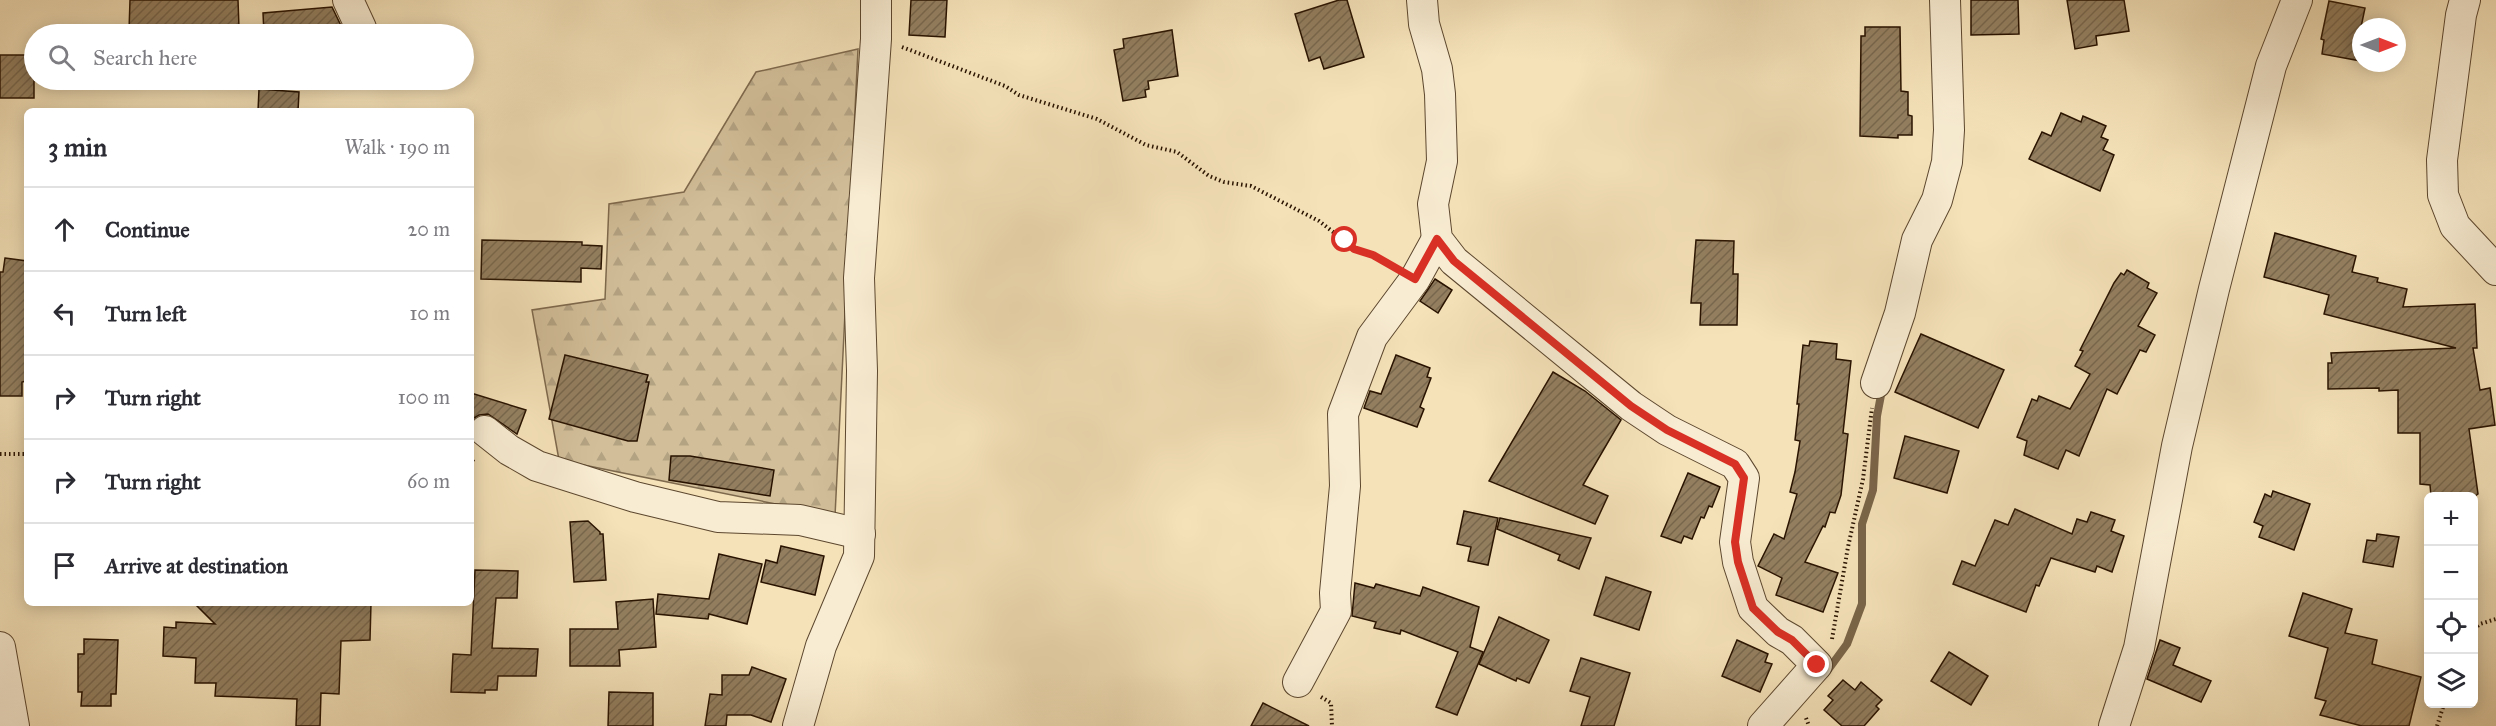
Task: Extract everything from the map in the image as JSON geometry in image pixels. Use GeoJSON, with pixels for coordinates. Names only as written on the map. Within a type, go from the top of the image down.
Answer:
{"type":"FeatureCollection","features":[{"type":"Feature","properties":{"kind":"street"},"geometry":{"type":"LineString","coordinates":[[348,0],[360,24]]}},
{"type":"Feature","properties":{"kind":"street"},"geometry":{"type":"LineString","coordinates":[[798,726],[821,646],[859,556],[862,371],[859,278],[876,39],[876,0]]}},
{"type":"Feature","properties":{"kind":"street"},"geometry":{"type":"LineString","coordinates":[[1422,0],[1424,24],[1437,69],[1440,94],[1442,161],[1433,204],[1437,239],[1454,261],[1631,406],[1667,430],[1735,464],[1744,478],[1735,542],[1738,562],[1753,608],[1778,632],[1792,640],[1817,665],[1763,726]]}},
{"type":"Feature","properties":{"kind":"street"},"geometry":{"type":"LineString","coordinates":[[1876,383],[1900,313],[1917,240],[1937,200],[1947,162],[1949,130],[1945,0]]}},
{"type":"Feature","properties":{"kind":"street"},"geometry":{"type":"LineString","coordinates":[[2114,726],[2139,648],[2177,446],[2214,289],[2271,66],[2297,0]]}},
{"type":"Feature","properties":{"kind":"street"},"geometry":{"type":"LineString","coordinates":[[2465,0],[2461,15],[2442,160],[2443,195],[2455,225],[2496,270]]}},
{"type":"Feature","properties":{"kind":"street"},"geometry":{"type":"LineString","coordinates":[[1298,682],[1336,611],[1335,593],[1345,486],[1343,414],[1372,337],[1415,279],[1437,239]]}},
{"type":"Feature","properties":{"kind":"street"},"geometry":{"type":"LineString","coordinates":[[485,432],[509,450],[537,466],[635,497],[718,517],[800,520],[860,534]]}},
{"type":"Feature","properties":{"kind":"street"},"geometry":{"type":"LineString","coordinates":[[0,647],[14,726]]}},
{"type":"Feature","properties":{"kind":"path"},"geometry":{"type":"LineString","coordinates":[[876,39],[1005,86],[1019,95],[1098,119],[1146,144],[1177,152],[1209,176],[1224,182],[1251,186],[1318,221],[1354,249],[1373,255],[1415,279]]}},
{"type":"Feature","properties":{"kind":"path"},"geometry":{"type":"LineString","coordinates":[[1817,665],[1829,650],[1836,621],[1848,547],[1863,479],[1876,383]]}},
{"type":"Feature","properties":{"kind":"path"},"geometry":{"type":"LineString","coordinates":[[0,454],[24,454]]}},
{"type":"Feature","properties":{"kind":"path"},"geometry":{"type":"LineString","coordinates":[[2478,626],[2496,619]]}},
{"type":"Feature","properties":{"kind":"path"},"geometry":{"type":"LineString","coordinates":[[2437,726],[2443,708]]}},
{"type":"Feature","properties":{"kind":"green space"},"geometry":{"type":"Polygon","coordinates":[[[858,49],[835,516],[559,460],[532,310],[605,299],[609,204],[684,192],[756,72],[858,49]]]}},
{"type":"Feature","properties":{"kind":"building"},"geometry":{"type":"Polygon","coordinates":[[[130,0],[238,0],[239,24],[129,24],[130,0]]]}},
{"type":"Feature","properties":{"kind":"building"},"geometry":{"type":"Polygon","coordinates":[[[911,0],[947,0],[945,37],[909,35],[911,0]]]}},
{"type":"Feature","properties":{"kind":"building"},"geometry":{"type":"Polygon","coordinates":[[[1339,0],[1347,0],[1364,57],[1324,69],[1320,57],[1309,61],[1295,14],[1339,0]]]}},
{"type":"Feature","properties":{"kind":"building"},"geometry":{"type":"Polygon","coordinates":[[[1971,0],[2018,0],[2019,34],[1971,35],[1971,0]]]}},
{"type":"Feature","properties":{"kind":"building"},"geometry":{"type":"Polygon","coordinates":[[[2067,0],[2124,0],[2129,31],[2096,36],[2097,45],[2075,49],[2067,0]]]}},
{"type":"Feature","properties":{"kind":"building"},"geometry":{"type":"Polygon","coordinates":[[[2329,1],[2365,8],[2363,18],[2352,18],[2352,59],[2322,54],[2324,40],[2321,39],[2329,1]]]}},
{"type":"Feature","properties":{"kind":"building"},"geometry":{"type":"Polygon","coordinates":[[[332,7],[340,24],[264,24],[263,13],[332,7]]]}},
{"type":"Feature","properties":{"kind":"building"},"geometry":{"type":"Polygon","coordinates":[[[1865,27],[1900,27],[1901,91],[1908,92],[1908,115],[1912,116],[1912,135],[1898,135],[1898,138],[1860,136],[1861,36],[1865,36],[1865,27]]]}},
{"type":"Feature","properties":{"kind":"building"},"geometry":{"type":"Polygon","coordinates":[[[1172,30],[1178,76],[1148,81],[1149,89],[1145,90],[1146,97],[1123,101],[1114,50],[1124,48],[1123,39],[1172,30]]]}},
{"type":"Feature","properties":{"kind":"building"},"geometry":{"type":"Polygon","coordinates":[[[0,55],[24,55],[24,90],[34,90],[34,98],[0,98],[0,55]]]}},
{"type":"Feature","properties":{"kind":"building"},"geometry":{"type":"Polygon","coordinates":[[[259,90],[299,92],[298,108],[258,108],[259,90]]]}},
{"type":"Feature","properties":{"kind":"building"},"geometry":{"type":"Polygon","coordinates":[[[2061,113],[2081,122],[2083,116],[2106,126],[2101,137],[2108,140],[2103,150],[2114,155],[2100,191],[2029,159],[2042,132],[2051,136],[2061,113]]]}},
{"type":"Feature","properties":{"kind":"building"},"geometry":{"type":"Polygon","coordinates":[[[2275,233],[2356,256],[2352,272],[2378,278],[2377,282],[2407,289],[2403,307],[2475,304],[2477,348],[2473,348],[2480,390],[2490,388],[2495,425],[2469,429],[2478,492],[2431,492],[2430,485],[2420,484],[2420,433],[2398,433],[2398,390],[2328,389],[2328,363],[2332,363],[2331,353],[2456,348],[2324,314],[2329,295],[2264,277],[2275,233]]]}},
{"type":"Feature","properties":{"kind":"building"},"geometry":{"type":"Polygon","coordinates":[[[482,240],[582,242],[582,245],[602,246],[601,269],[581,268],[581,282],[481,279],[482,240]]]}},
{"type":"Feature","properties":{"kind":"building"},"geometry":{"type":"Polygon","coordinates":[[[1696,240],[1734,241],[1733,274],[1738,274],[1737,325],[1700,325],[1701,303],[1691,303],[1696,240]]]}},
{"type":"Feature","properties":{"kind":"building"},"geometry":{"type":"Polygon","coordinates":[[[5,258],[24,261],[22,396],[0,396],[0,272],[3,272],[5,258]]]}},
{"type":"Feature","properties":{"kind":"building"},"geometry":{"type":"Polygon","coordinates":[[[2127,270],[2149,283],[2147,288],[2157,293],[2138,326],[2155,335],[2146,352],[2140,350],[2117,394],[2107,389],[2079,456],[2066,450],[2058,469],[2024,455],[2027,441],[2017,437],[2032,399],[2037,401],[2039,396],[2070,409],[2090,374],[2075,366],[2083,351],[2080,350],[2114,283],[2121,273],[2124,275],[2127,270]]]}},
{"type":"Feature","properties":{"kind":"building"},"geometry":{"type":"Polygon","coordinates":[[[1435,279],[1452,290],[1438,313],[1420,301],[1435,279]]]}},
{"type":"Feature","properties":{"kind":"building"},"geometry":{"type":"Polygon","coordinates":[[[1921,334],[2004,370],[1978,428],[1895,392],[1921,334]]]}},
{"type":"Feature","properties":{"kind":"building"},"geometry":{"type":"Polygon","coordinates":[[[1810,341],[1837,344],[1836,359],[1851,361],[1843,433],[1848,434],[1841,495],[1835,513],[1830,512],[1825,527],[1823,526],[1805,562],[1838,573],[1823,612],[1776,595],[1782,578],[1758,566],[1774,534],[1784,539],[1797,494],[1790,492],[1800,441],[1795,440],[1799,404],[1797,404],[1803,345],[1809,346],[1810,341]]]}},
{"type":"Feature","properties":{"kind":"building"},"geometry":{"type":"Polygon","coordinates":[[[565,355],[648,375],[646,382],[649,382],[637,441],[628,441],[549,419],[565,355]]]}},
{"type":"Feature","properties":{"kind":"building"},"geometry":{"type":"Polygon","coordinates":[[[1396,355],[1430,368],[1427,377],[1431,378],[1420,407],[1424,409],[1417,427],[1364,408],[1370,391],[1381,394],[1396,355]]]}},
{"type":"Feature","properties":{"kind":"building"},"geometry":{"type":"Polygon","coordinates":[[[1553,372],[1585,391],[1621,420],[1583,485],[1608,496],[1595,524],[1489,481],[1553,372]]]}},
{"type":"Feature","properties":{"kind":"building"},"geometry":{"type":"Polygon","coordinates":[[[474,394],[526,410],[517,434],[488,414],[474,418],[474,394]]]}},
{"type":"Feature","properties":{"kind":"building"},"geometry":{"type":"Polygon","coordinates":[[[1905,436],[1959,451],[1947,493],[1894,478],[1905,436]]]}},
{"type":"Feature","properties":{"kind":"building"},"geometry":{"type":"Polygon","coordinates":[[[671,456],[690,456],[774,470],[770,496],[669,480],[671,456]]]}},
{"type":"Feature","properties":{"kind":"building"},"geometry":{"type":"Polygon","coordinates":[[[1688,473],[1720,487],[1712,507],[1709,506],[1704,518],[1701,517],[1692,539],[1684,536],[1681,543],[1661,536],[1688,473]]]}},
{"type":"Feature","properties":{"kind":"building"},"geometry":{"type":"Polygon","coordinates":[[[2273,491],[2310,504],[2294,550],[2259,537],[2263,526],[2254,522],[2265,494],[2271,497],[2273,491]]]}},
{"type":"Feature","properties":{"kind":"building"},"geometry":{"type":"Polygon","coordinates":[[[2015,509],[2072,534],[2077,519],[2087,522],[2091,512],[2115,520],[2111,531],[2124,536],[2112,572],[2097,566],[2095,572],[2051,558],[2039,586],[2036,585],[2026,612],[1953,584],[1962,561],[1975,566],[1995,520],[2008,525],[2015,509]]]}},
{"type":"Feature","properties":{"kind":"building"},"geometry":{"type":"Polygon","coordinates":[[[1464,511],[1498,518],[1488,565],[1468,561],[1471,547],[1457,544],[1464,511]]]}},
{"type":"Feature","properties":{"kind":"building"},"geometry":{"type":"Polygon","coordinates":[[[1500,518],[1591,538],[1579,569],[1558,560],[1560,555],[1497,529],[1500,518]]]}},
{"type":"Feature","properties":{"kind":"building"},"geometry":{"type":"Polygon","coordinates":[[[588,521],[600,534],[603,534],[606,580],[574,582],[570,522],[588,521]]]}},
{"type":"Feature","properties":{"kind":"building"},"geometry":{"type":"Polygon","coordinates":[[[2377,534],[2399,537],[2393,567],[2363,562],[2367,540],[2376,541],[2377,534]]]}},
{"type":"Feature","properties":{"kind":"building"},"geometry":{"type":"Polygon","coordinates":[[[781,546],[824,556],[815,595],[761,582],[766,560],[777,563],[781,546]]]}},
{"type":"Feature","properties":{"kind":"building"},"geometry":{"type":"Polygon","coordinates":[[[719,554],[762,564],[747,624],[709,614],[708,619],[656,614],[658,594],[709,599],[719,554]]]}},
{"type":"Feature","properties":{"kind":"building"},"geometry":{"type":"Polygon","coordinates":[[[475,570],[518,571],[517,598],[496,598],[492,648],[538,649],[536,676],[498,676],[497,690],[485,690],[485,693],[451,692],[453,654],[471,655],[475,570]]]}},
{"type":"Feature","properties":{"kind":"building"},"geometry":{"type":"Polygon","coordinates":[[[1606,577],[1651,592],[1639,630],[1594,615],[1606,577]]]}},
{"type":"Feature","properties":{"kind":"building"},"geometry":{"type":"Polygon","coordinates":[[[1355,583],[1374,588],[1376,584],[1420,596],[1423,587],[1479,607],[1470,647],[1483,652],[1457,715],[1436,707],[1458,652],[1401,630],[1400,634],[1374,628],[1376,622],[1352,616],[1355,583]]]}},
{"type":"Feature","properties":{"kind":"building"},"geometry":{"type":"Polygon","coordinates":[[[2303,593],[2352,609],[2345,633],[2377,640],[2372,664],[2421,677],[2409,726],[2362,726],[2320,715],[2326,701],[2315,698],[2328,648],[2289,636],[2303,593]]]}},
{"type":"Feature","properties":{"kind":"building"},"geometry":{"type":"Polygon","coordinates":[[[653,599],[656,647],[619,650],[620,666],[570,666],[570,629],[618,629],[616,602],[653,599]]]}},
{"type":"Feature","properties":{"kind":"building"},"geometry":{"type":"Polygon","coordinates":[[[197,606],[371,606],[370,640],[341,641],[339,694],[321,693],[320,726],[296,726],[297,699],[215,696],[216,683],[195,683],[196,658],[163,656],[164,627],[176,628],[176,622],[215,624],[197,606]]]}},
{"type":"Feature","properties":{"kind":"building"},"geometry":{"type":"Polygon","coordinates":[[[1499,617],[1549,640],[1529,683],[1517,678],[1516,681],[1479,664],[1499,617]]]}},
{"type":"Feature","properties":{"kind":"building"},"geometry":{"type":"Polygon","coordinates":[[[84,639],[118,640],[116,694],[111,694],[111,706],[81,706],[82,692],[78,692],[78,654],[84,654],[84,639]]]}},
{"type":"Feature","properties":{"kind":"building"},"geometry":{"type":"Polygon","coordinates":[[[1737,640],[1768,654],[1765,662],[1772,664],[1760,692],[1722,676],[1737,640]]]}},
{"type":"Feature","properties":{"kind":"building"},"geometry":{"type":"Polygon","coordinates":[[[2160,640],[2180,648],[2173,665],[2211,681],[2201,702],[2147,679],[2160,640]]]}},
{"type":"Feature","properties":{"kind":"building"},"geometry":{"type":"Polygon","coordinates":[[[1949,652],[1988,676],[1971,705],[1931,681],[1949,652]]]}},
{"type":"Feature","properties":{"kind":"building"},"geometry":{"type":"Polygon","coordinates":[[[1581,658],[1630,673],[1614,726],[1581,726],[1590,697],[1570,691],[1581,658]]]}},
{"type":"Feature","properties":{"kind":"building"},"geometry":{"type":"Polygon","coordinates":[[[752,667],[786,679],[771,722],[751,715],[727,715],[726,726],[705,726],[710,694],[722,695],[722,675],[749,675],[752,667]]]}},
{"type":"Feature","properties":{"kind":"building"},"geometry":{"type":"Polygon","coordinates":[[[1843,680],[1855,690],[1861,682],[1882,700],[1876,706],[1879,709],[1864,726],[1842,726],[1824,710],[1833,700],[1828,696],[1843,680]]]}},
{"type":"Feature","properties":{"kind":"building"},"geometry":{"type":"Polygon","coordinates":[[[609,692],[653,693],[653,726],[608,726],[609,692]]]}},
{"type":"Feature","properties":{"kind":"building"},"geometry":{"type":"Polygon","coordinates":[[[1263,703],[1309,726],[1251,726],[1263,703]]]}},
{"type":"Feature","properties":{"kind":"waterway"},"geometry":{"type":"LineString","coordinates":[[1825,674],[1847,644],[1862,604],[1862,524],[1873,490],[1877,416],[1882,390]]}},
{"type":"Feature","properties":{"kind":"route"},"geometry":{"type":"LineString","coordinates":[[1345,240],[1354,249],[1373,255],[1415,279],[1437,239],[1454,261],[1631,406],[1667,430],[1735,464],[1744,478],[1735,542],[1738,562],[1753,608],[1778,632],[1792,640],[1817,665]]}}]}
